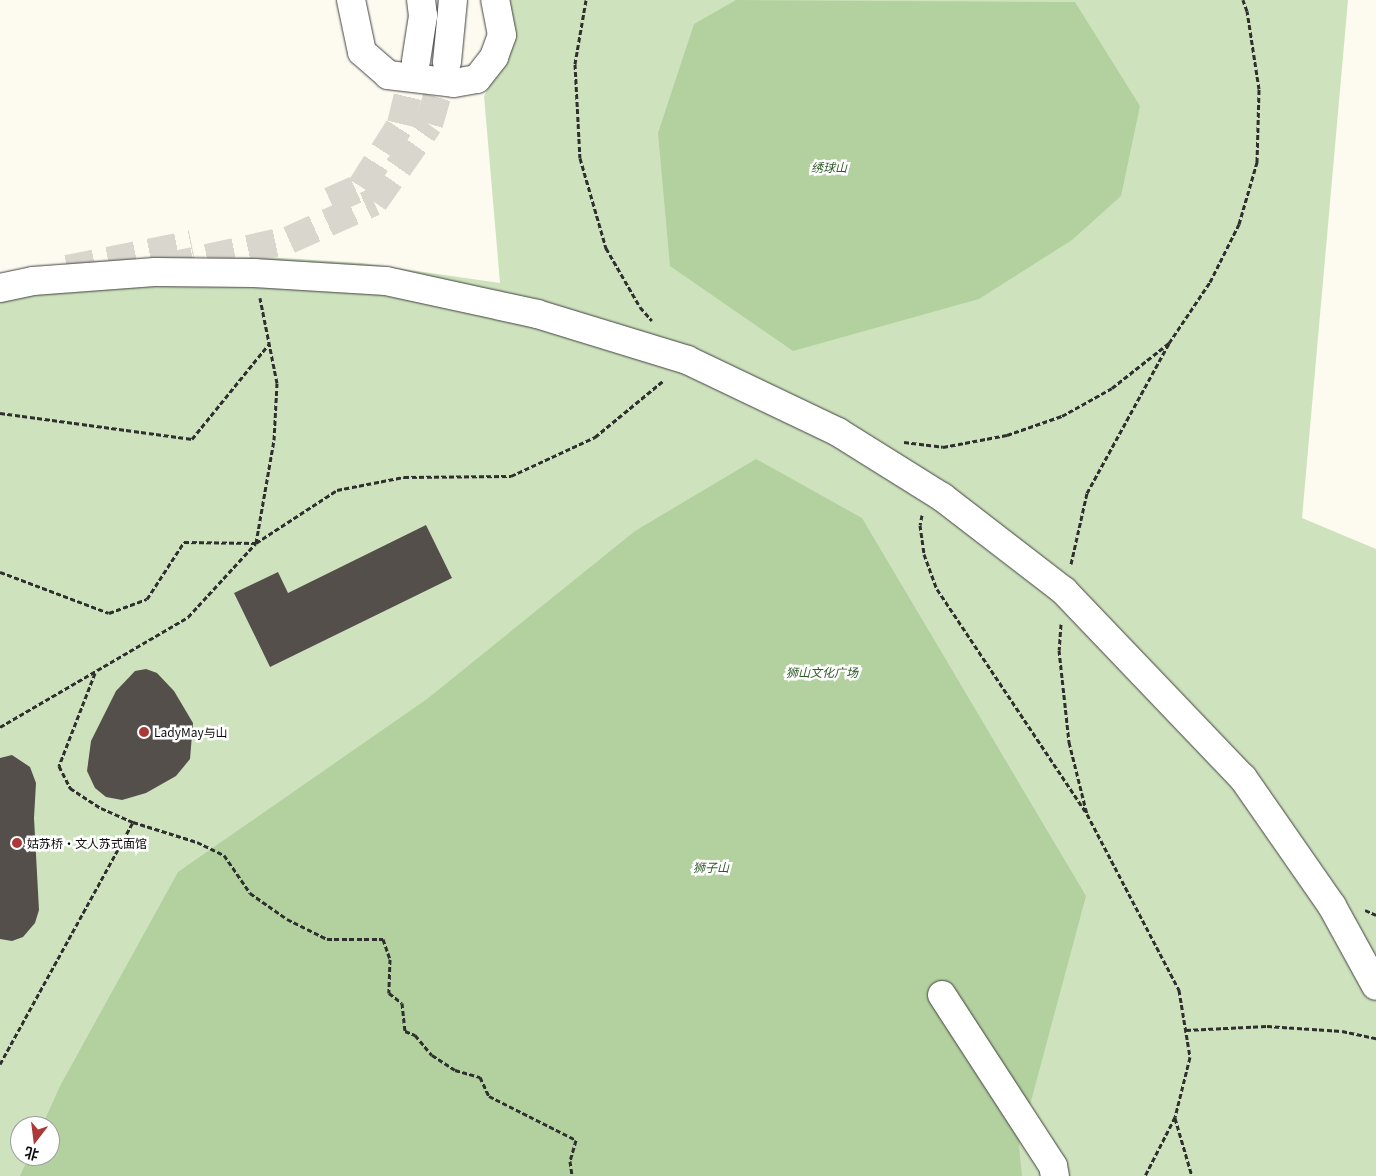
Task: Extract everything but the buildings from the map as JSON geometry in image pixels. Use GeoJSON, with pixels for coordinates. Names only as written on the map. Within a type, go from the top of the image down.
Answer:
{"type":"FeatureCollection","features":[{"type":"Feature","properties":{"kind":"street"},"geometry":{"type":"LineString","coordinates":[[351,0],[362,52],[388,75],[454,83],[477,79],[494,57],[502,35],[495,0]]}},
{"type":"Feature","properties":{"kind":"street"},"geometry":{"type":"LineString","coordinates":[[416,61],[423,16],[421,0]]}},
{"type":"Feature","properties":{"kind":"street"},"geometry":{"type":"LineString","coordinates":[[447,62],[453,0]]}},
{"type":"Feature","properties":{"kind":"street"},"geometry":{"type":"LineString","coordinates":[[0,288],[33,281],[155,272],[254,273],[386,281],[537,314],[687,360],[838,432],[928,488],[1064,591],[1243,778],[1332,906],[1376,986]]}},
{"type":"Feature","properties":{"kind":"street"},"geometry":{"type":"LineString","coordinates":[[942,995],[1053,1166],[1055,1176]]}},
{"type":"Feature","properties":{"kind":"path"},"geometry":{"type":"LineString","coordinates":[[586,0],[575,64],[580,158],[606,248],[640,307],[657,327]]}},
{"type":"Feature","properties":{"kind":"path"},"geometry":{"type":"LineString","coordinates":[[1087,814],[1069,742],[1059,650],[1064,591],[1087,493],[1169,343],[1210,282],[1239,224],[1257,162],[1259,89],[1247,11],[1243,0]]}},
{"type":"Feature","properties":{"kind":"path"},"geometry":{"type":"LineString","coordinates":[[254,273],[277,382],[274,440],[256,544]]}},
{"type":"Feature","properties":{"kind":"path"},"geometry":{"type":"LineString","coordinates":[[895,440],[943,447],[1026,429],[1062,416],[1112,388],[1169,343]]}},
{"type":"Feature","properties":{"kind":"path"},"geometry":{"type":"LineString","coordinates":[[0,413],[192,439],[269,344]]}},
{"type":"Feature","properties":{"kind":"path"},"geometry":{"type":"LineString","coordinates":[[0,727],[188,617],[256,544],[337,490],[404,477],[511,476],[595,437],[687,360]]}},
{"type":"Feature","properties":{"kind":"path"},"geometry":{"type":"LineString","coordinates":[[928,488],[920,525],[924,554],[937,588],[1087,814],[1179,990],[1190,1058],[1175,1117],[1146,1176]]}},
{"type":"Feature","properties":{"kind":"path"},"geometry":{"type":"LineString","coordinates":[[0,572],[110,613],[147,599],[184,542],[256,544]]}},
{"type":"Feature","properties":{"kind":"path"},"geometry":{"type":"LineString","coordinates":[[95,673],[59,766],[70,788],[101,808],[133,822],[197,842],[224,854],[250,893],[287,919],[327,939],[383,939],[390,958],[389,993],[402,1003],[405,1031],[415,1035],[432,1054],[455,1070],[480,1077],[489,1096],[576,1140],[570,1161],[572,1176]]}},
{"type":"Feature","properties":{"kind":"path"},"geometry":{"type":"LineString","coordinates":[[0,1064],[133,822]]}},
{"type":"Feature","properties":{"kind":"path"},"geometry":{"type":"LineString","coordinates":[[1186,1030],[1267,1026],[1342,1031],[1376,1038]]}},
{"type":"Feature","properties":{"kind":"path"},"geometry":{"type":"LineString","coordinates":[[1175,1117],[1192,1176]]}},
{"type":"Feature","properties":{"kind":"green space","name":"狮山文化广场"},"geometry":{"type":"Polygon","coordinates":[[[504,0],[1348,0],[1302,518],[1376,549],[1376,1176],[0,1176],[0,274],[90,261],[266,257],[361,263],[500,283],[484,96],[513,41],[504,0]]]}},
{"type":"Feature","properties":{"kind":"green space","name":"绣球山"},"geometry":{"type":"Polygon","coordinates":[[[736,0],[1075,2],[1140,106],[1121,196],[1072,240],[979,299],[793,351],[670,266],[658,133],[694,24],[736,0]]]}},
{"type":"Feature","properties":{"kind":"green space","name":"狮子山"},"geometry":{"type":"Polygon","coordinates":[[[756,459],[862,518],[1086,896],[1019,1146],[1022,1176],[20,1176],[24,1166],[60,1166],[60,1116],[46,1116],[60,1086],[178,872],[427,699],[635,531],[756,459]]]}},
{"type":"Feature","properties":{"kind":"tunnel"},"geometry":{"type":"LineString","coordinates":[[330,201],[361,187],[401,124],[416,61]]}},
{"type":"Feature","properties":{"kind":"tunnel"},"geometry":{"type":"LineString","coordinates":[[166,267],[289,240],[374,202],[429,124],[447,62]]}},
{"type":"Feature","properties":{"kind":"tunnel"},"geometry":{"type":"LineString","coordinates":[[67,269],[192,244]]}},
{"type":"Feature","properties":{"kind":"place","name":"LadyMay与山"},"geometry":{"type":"Point","coordinates":[144,732]}},
{"type":"Feature","properties":{"kind":"place","name":"姑苏桥·文人苏式面馆"},"geometry":{"type":"Point","coordinates":[17,843]}}]}
